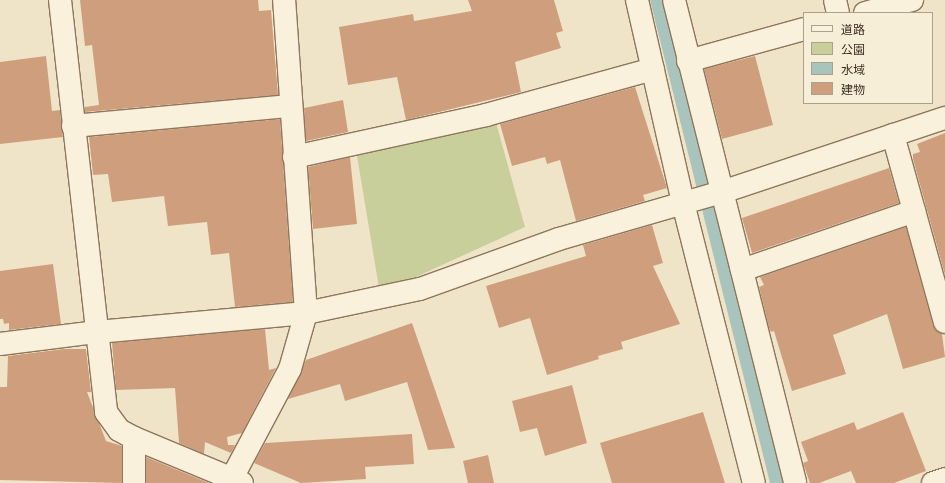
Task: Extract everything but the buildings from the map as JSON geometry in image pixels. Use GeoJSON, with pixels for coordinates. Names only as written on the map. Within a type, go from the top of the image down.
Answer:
{"type":"FeatureCollection","features":[{"type":"Feature","properties":{"kind":"street"},"geometry":{"type":"LineString","coordinates":[[60,0],[106,412],[119,430],[231,480],[290,369],[306,314],[290,106],[284,0]]}},
{"type":"Feature","properties":{"kind":"street"},"geometry":{"type":"LineString","coordinates":[[637,0],[653,69],[688,202],[754,483]]}},
{"type":"Feature","properties":{"kind":"street"},"geometry":{"type":"LineString","coordinates":[[674,0],[718,193],[742,270],[795,483]]}},
{"type":"Feature","properties":{"kind":"street"},"geometry":{"type":"LineString","coordinates":[[835,0],[838,12]]}},
{"type":"Feature","properties":{"kind":"street"},"geometry":{"type":"LineString","coordinates":[[869,12],[912,0]]}},
{"type":"Feature","properties":{"kind":"street"},"geometry":{"type":"LineString","coordinates":[[688,61],[803,29]]}},
{"type":"Feature","properties":{"kind":"street"},"geometry":{"type":"LineString","coordinates":[[294,157],[486,115],[653,69]]}},
{"type":"Feature","properties":{"kind":"street"},"geometry":{"type":"LineString","coordinates":[[73,126],[290,106]]}},
{"type":"Feature","properties":{"kind":"street"},"geometry":{"type":"LineString","coordinates":[[0,344],[97,332],[306,314],[420,289],[559,239],[718,193],[945,118]]}},
{"type":"Feature","properties":{"kind":"street"},"geometry":{"type":"LineString","coordinates":[[893,135],[945,322]]}},
{"type":"Feature","properties":{"kind":"street"},"geometry":{"type":"LineString","coordinates":[[742,270],[914,211]]}},
{"type":"Feature","properties":{"kind":"street"},"geometry":{"type":"LineString","coordinates":[[134,438],[134,483]]}},
{"type":"Feature","properties":{"kind":"street"},"geometry":{"type":"LineString","coordinates":[[933,483],[945,479]]}},
{"type":"Feature","properties":{"kind":"green space"},"geometry":{"type":"Polygon","coordinates":[[[495,119],[525,227],[416,277],[379,288],[356,150],[495,119]]]}},
{"type":"Feature","properties":{"kind":"water"},"geometry":{"type":"Polygon","coordinates":[[[650,0],[666,0],[784,483],[770,483],[650,0]]]}}]}
